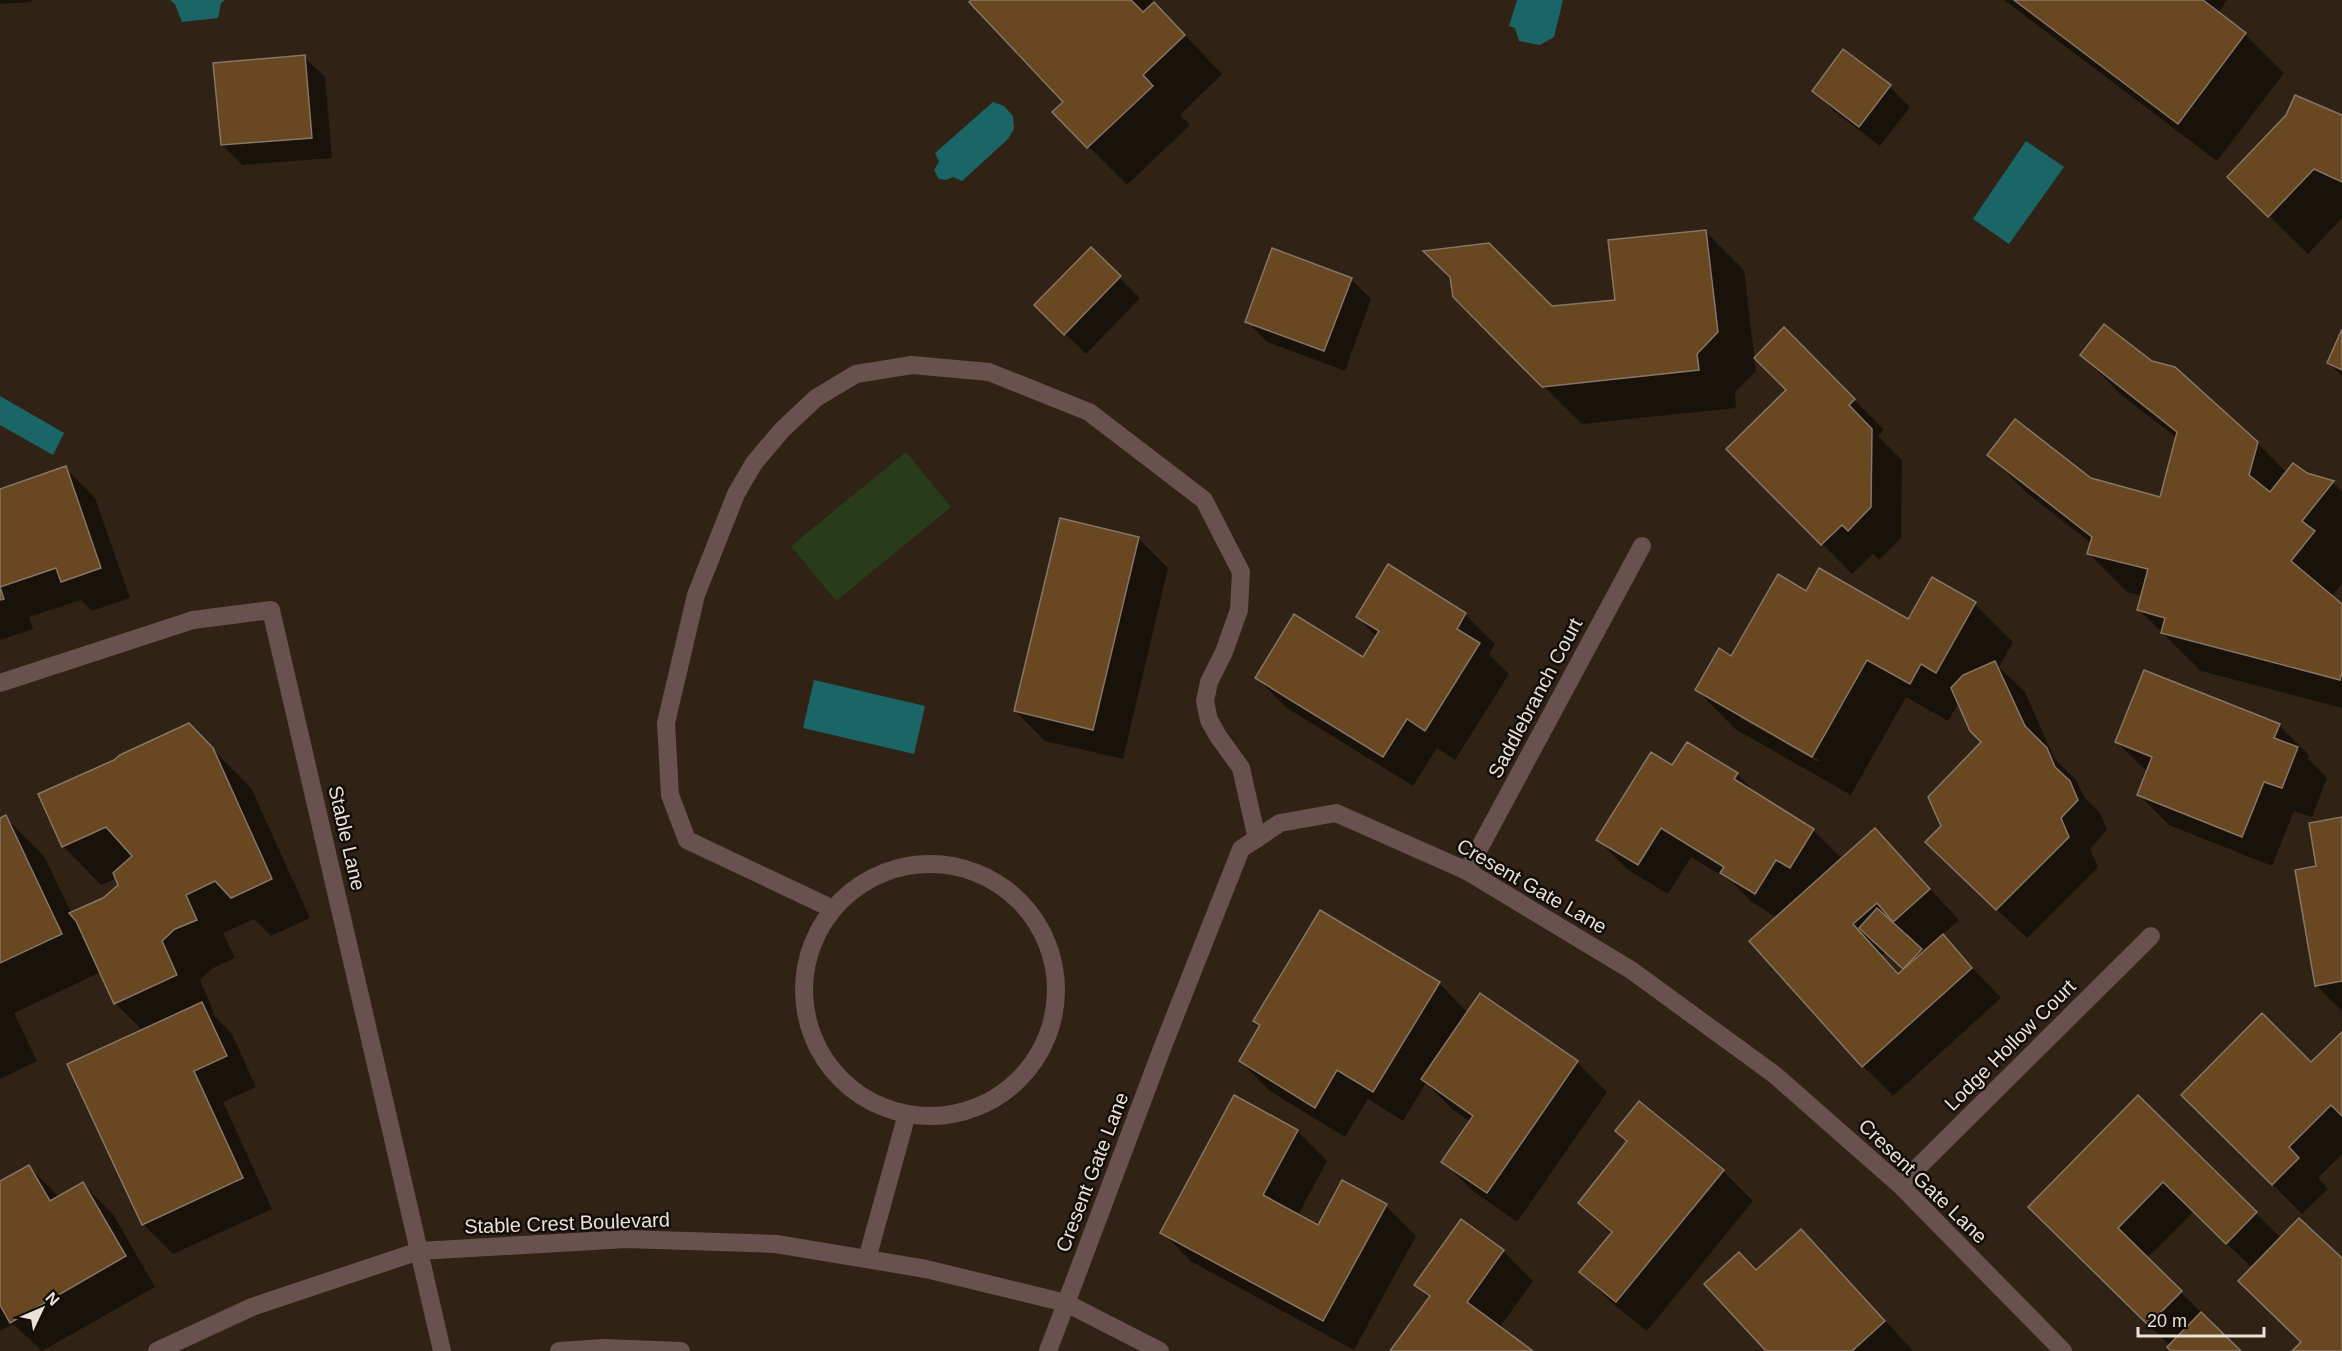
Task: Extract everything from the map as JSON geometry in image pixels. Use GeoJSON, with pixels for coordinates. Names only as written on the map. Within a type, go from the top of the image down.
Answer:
{"type":"FeatureCollection","features":[{"type":"Feature","properties":{"kind":"street"},"geometry":{"type":"LineString","coordinates":[[833,909],[687,840],[670,795],[666,723],[696,595],[736,494],[754,463],[782,430],[816,398],[856,374],[912,365],[989,372],[1089,412],[1204,500],[1241,572],[1239,610],[1224,652],[1209,682],[1205,700],[1209,720],[1241,768],[1257,838]]}},
{"type":"Feature","properties":{"kind":"street","name":"Saddlebranch Court"},"geometry":{"type":"LineString","coordinates":[[1467,871],[1642,546]]}},
{"type":"Feature","properties":{"kind":"street","name":"Stable Lane"},"geometry":{"type":"LineString","coordinates":[[0,683],[193,620],[271,610],[442,1351]]}},
{"type":"Feature","properties":{"kind":"street","name":"Cresent Gate Lane"},"geometry":{"type":"LineString","coordinates":[[1048,1351],[1241,849],[1280,823],[1336,813],[1467,871],[1631,970],[1775,1075],[1900,1185],[2063,1351]]}},
{"type":"Feature","properties":{"kind":"street"},"geometry":{"type":"LineString","coordinates":[[937,864],[966,869],[993,880],[1017,898],[1029,914],[1049,948],[1056,976],[1056,1006],[1049,1034],[1036,1060],[1016,1082],[993,1100],[965,1112],[936,1116],[907,1114],[879,1105],[854,1090],[833,1070],[814,1037],[807,1018],[804,989],[808,961],[817,934],[833,909],[854,889],[879,874],[908,866],[937,864]]}},
{"type":"Feature","properties":{"kind":"street","name":"Lodge Hollow Court"},"geometry":{"type":"LineString","coordinates":[[1900,1185],[2151,936]]}},
{"type":"Feature","properties":{"kind":"street"},"geometry":{"type":"LineString","coordinates":[[867,1259],[907,1114]]}},
{"type":"Feature","properties":{"kind":"street","name":"Stable Crest Boulevard"},"geometry":{"type":"LineString","coordinates":[[157,1351],[252,1307],[419,1251],[627,1239],[776,1244],[926,1269],[1066,1303],[1160,1351]]}},
{"type":"Feature","properties":{"kind":"street"},"geometry":{"type":"LineString","coordinates":[[559,1351],[604,1348],[681,1351]]}},
{"type":"Feature","properties":{"kind":"green space"},"geometry":{"type":"Polygon","coordinates":[[[906,452],[951,507],[836,601],[791,546],[906,452]]]}},
{"type":"Feature","properties":{"kind":"water"},"geometry":{"type":"Polygon","coordinates":[[[170,0],[225,0],[221,3],[218,18],[182,22],[175,4],[170,0]]]}},
{"type":"Feature","properties":{"kind":"water"},"geometry":{"type":"Polygon","coordinates":[[[1517,0],[1563,0],[1554,37],[1540,45],[1519,41],[1515,28],[1509,26],[1517,0]]]}},
{"type":"Feature","properties":{"kind":"water"},"geometry":{"type":"Polygon","coordinates":[[[993,102],[1004,106],[1013,116],[1014,129],[1008,139],[962,181],[953,177],[946,180],[939,179],[934,170],[939,162],[935,153],[993,102]]]}},
{"type":"Feature","properties":{"kind":"water"},"geometry":{"type":"Polygon","coordinates":[[[2026,141],[2064,167],[2009,244],[1973,219],[2026,141]]]}},
{"type":"Feature","properties":{"kind":"water"},"geometry":{"type":"Polygon","coordinates":[[[0,396],[64,433],[53,455],[0,425],[0,396]]]}},
{"type":"Feature","properties":{"kind":"water"},"geometry":{"type":"Polygon","coordinates":[[[814,680],[925,706],[914,754],[803,728],[814,680]]]}},
{"type":"Feature","properties":{"kind":"building"},"geometry":{"type":"Polygon","coordinates":[[[971,0],[1131,0],[1143,12],[1154,2],[1185,35],[1143,75],[1153,86],[1087,148],[1052,112],[1063,102],[969,2],[971,0]]]}},
{"type":"Feature","properties":{"kind":"building"},"geometry":{"type":"Polygon","coordinates":[[[2014,0],[2203,0],[2246,33],[2178,124],[2014,0]]]}},
{"type":"Feature","properties":{"kind":"building"},"geometry":{"type":"Polygon","coordinates":[[[1843,49],[1891,85],[1859,127],[1812,91],[1843,49]]]}},
{"type":"Feature","properties":{"kind":"building"},"geometry":{"type":"Polygon","coordinates":[[[305,55],[312,138],[221,145],[213,63],[305,55]]]}},
{"type":"Feature","properties":{"kind":"building"},"geometry":{"type":"Polygon","coordinates":[[[2295,95],[2342,115],[2342,182],[2314,169],[2268,217],[2227,177],[2286,115],[2295,95]]]}},
{"type":"Feature","properties":{"kind":"building"},"geometry":{"type":"Polygon","coordinates":[[[1706,230],[1718,332],[1697,354],[1699,370],[1542,387],[1453,297],[1450,277],[1423,251],[1489,243],[1552,306],[1615,300],[1608,240],[1706,230]]]}},
{"type":"Feature","properties":{"kind":"building"},"geometry":{"type":"Polygon","coordinates":[[[1091,247],[1121,276],[1064,335],[1034,305],[1091,247]]]}},
{"type":"Feature","properties":{"kind":"building"},"geometry":{"type":"Polygon","coordinates":[[[1272,248],[1352,278],[1324,351],[1245,322],[1272,248]]]}},
{"type":"Feature","properties":{"kind":"building"},"geometry":{"type":"Polygon","coordinates":[[[2104,324],[2152,361],[2175,367],[2258,442],[2249,475],[2270,492],[2293,463],[2307,473],[2334,481],[2302,521],[2315,531],[2291,561],[2342,604],[2342,673],[2340,680],[2161,633],[2165,618],[2137,610],[2148,569],[2087,554],[2092,537],[1987,455],[2015,419],[2091,478],[2160,497],[2177,432],[2080,355],[2104,324]]]}},
{"type":"Feature","properties":{"kind":"building"},"geometry":{"type":"Polygon","coordinates":[[[1784,327],[1855,399],[1849,405],[1872,429],[1871,507],[1848,531],[1842,525],[1821,545],[1726,449],[1786,390],[1754,358],[1784,327]]]}},
{"type":"Feature","properties":{"kind":"building"},"geometry":{"type":"Polygon","coordinates":[[[2342,329],[2342,370],[2327,363],[2342,329]]]}},
{"type":"Feature","properties":{"kind":"building"},"geometry":{"type":"Polygon","coordinates":[[[66,466],[101,568],[61,582],[56,568],[0,587],[0,489],[66,466]]]}},
{"type":"Feature","properties":{"kind":"building"},"geometry":{"type":"Polygon","coordinates":[[[1060,518],[1139,537],[1093,730],[1014,711],[1060,518]]]}},
{"type":"Feature","properties":{"kind":"building"},"geometry":{"type":"Polygon","coordinates":[[[1388,564],[1466,613],[1457,629],[1480,643],[1425,731],[1407,719],[1383,757],[1255,678],[1294,614],[1363,657],[1379,631],[1356,617],[1388,564]]]}},
{"type":"Feature","properties":{"kind":"building"},"geometry":{"type":"Polygon","coordinates":[[[1819,568],[1908,619],[1932,577],[1976,602],[1936,673],[1921,664],[1910,684],[1867,660],[1812,757],[1695,690],[1719,648],[1731,656],[1778,574],[1806,591],[1819,568]]]}},
{"type":"Feature","properties":{"kind":"building"},"geometry":{"type":"Polygon","coordinates":[[[0,587],[4,599],[0,600],[0,587]]]}},
{"type":"Feature","properties":{"kind":"building"},"geometry":{"type":"Polygon","coordinates":[[[1995,661],[2025,726],[2047,748],[2055,767],[2070,781],[2078,800],[2061,818],[2069,837],[1996,910],[1925,842],[1941,826],[1928,797],[1981,742],[1970,731],[1951,688],[1963,675],[1995,661]]]}},
{"type":"Feature","properties":{"kind":"building"},"geometry":{"type":"Polygon","coordinates":[[[2144,670],[2280,724],[2274,738],[2298,747],[2282,788],[2264,782],[2242,837],[2137,795],[2152,757],[2115,742],[2144,670]]]}},
{"type":"Feature","properties":{"kind":"building"},"geometry":{"type":"Polygon","coordinates":[[[189,723],[213,748],[272,879],[231,898],[215,881],[186,895],[197,920],[175,929],[162,941],[177,975],[114,1004],[76,921],[69,913],[103,898],[118,885],[113,873],[132,856],[106,827],[62,847],[38,794],[189,723]]]}},
{"type":"Feature","properties":{"kind":"building"},"geometry":{"type":"Polygon","coordinates":[[[1687,742],[1738,773],[1734,779],[1814,829],[1790,868],[1776,860],[1755,894],[1720,873],[1724,867],[1661,828],[1638,865],[1596,840],[1651,752],[1672,765],[1687,742]]]}},
{"type":"Feature","properties":{"kind":"building"},"geometry":{"type":"Polygon","coordinates":[[[6,815],[62,934],[0,963],[0,818],[6,815]]]}},
{"type":"Feature","properties":{"kind":"building"},"geometry":{"type":"Polygon","coordinates":[[[2342,817],[2342,981],[2315,986],[2295,870],[2316,866],[2309,823],[2342,817]]]}},
{"type":"Feature","properties":{"kind":"building"},"geometry":{"type":"Polygon","coordinates":[[[1875,828],[1930,889],[1893,922],[1877,903],[1853,924],[1898,974],[1943,934],[1972,968],[1862,1067],[1749,941],[1875,828]]]}},
{"type":"Feature","properties":{"kind":"building"},"geometry":{"type":"Polygon","coordinates":[[[1877,908],[1922,949],[1903,969],[1859,928],[1877,908]]]}},
{"type":"Feature","properties":{"kind":"building"},"geometry":{"type":"Polygon","coordinates":[[[1320,910],[1440,982],[1373,1092],[1337,1070],[1315,1108],[1239,1061],[1260,1025],[1253,1021],[1320,910]]]}},
{"type":"Feature","properties":{"kind":"building"},"geometry":{"type":"Polygon","coordinates":[[[1480,993],[1578,1061],[1487,1193],[1441,1162],[1473,1116],[1421,1079],[1480,993]]]}},
{"type":"Feature","properties":{"kind":"building"},"geometry":{"type":"Polygon","coordinates":[[[202,1002],[227,1056],[194,1071],[243,1178],[142,1225],[67,1064],[202,1002]]]}},
{"type":"Feature","properties":{"kind":"building"},"geometry":{"type":"Polygon","coordinates":[[[2262,1013],[2311,1062],[2342,1032],[2342,1116],[2331,1105],[2289,1147],[2299,1158],[2272,1185],[2181,1095],[2262,1013]]]}},
{"type":"Feature","properties":{"kind":"building"},"geometry":{"type":"Polygon","coordinates":[[[1234,1095],[1298,1130],[1263,1195],[1318,1225],[1342,1180],[1387,1204],[1323,1321],[1160,1233],[1234,1095]]]}},
{"type":"Feature","properties":{"kind":"building"},"geometry":{"type":"Polygon","coordinates":[[[2138,1095],[2257,1212],[2226,1244],[2163,1182],[2118,1228],[2182,1291],[2148,1325],[2028,1207],[2138,1095]]]}},
{"type":"Feature","properties":{"kind":"building"},"geometry":{"type":"Polygon","coordinates":[[[1639,1101],[1724,1170],[1616,1302],[1579,1272],[1612,1232],[1578,1203],[1627,1141],[1615,1131],[1639,1101]]]}},
{"type":"Feature","properties":{"kind":"building"},"geometry":{"type":"Polygon","coordinates":[[[29,1165],[50,1201],[83,1182],[126,1256],[10,1323],[0,1305],[0,1181],[29,1165]]]}},
{"type":"Feature","properties":{"kind":"building"},"geometry":{"type":"Polygon","coordinates":[[[2299,1218],[2342,1258],[2342,1351],[2292,1351],[2301,1342],[2238,1281],[2299,1218]]]}},
{"type":"Feature","properties":{"kind":"building"},"geometry":{"type":"Polygon","coordinates":[[[1461,1219],[1504,1250],[1467,1302],[1533,1351],[1390,1351],[1430,1296],[1414,1285],[1461,1219]]]}},
{"type":"Feature","properties":{"kind":"building"},"geometry":{"type":"Polygon","coordinates":[[[1801,1229],[1885,1321],[1852,1351],[1766,1351],[1704,1284],[1739,1252],[1756,1270],[1801,1229]]]}},
{"type":"Feature","properties":{"kind":"building"},"geometry":{"type":"Polygon","coordinates":[[[2201,1312],[2241,1351],[2171,1351],[2167,1347],[2201,1312]]]}}]}
